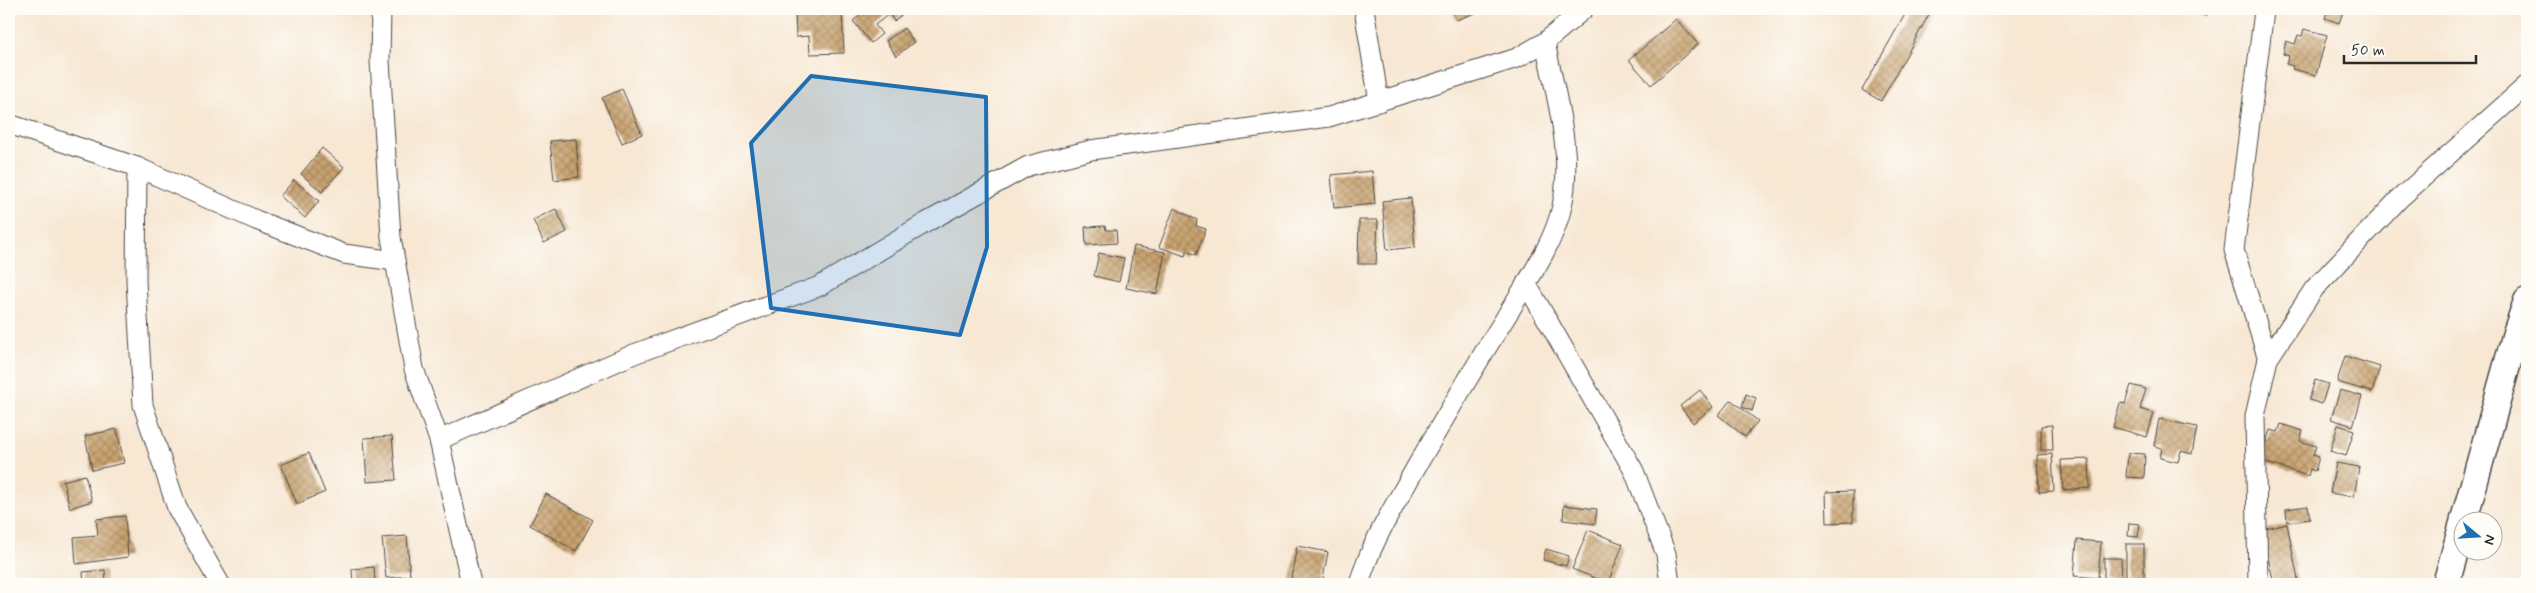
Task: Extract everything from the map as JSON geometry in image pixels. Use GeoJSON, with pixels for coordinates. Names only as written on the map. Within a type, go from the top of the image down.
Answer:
{"type":"FeatureCollection","features":[{"type":"Feature","properties":{"kind":"street"},"geometry":{"type":"LineString","coordinates":[[381,9],[381,71],[391,237],[414,369],[439,440],[471,584]]}},
{"type":"Feature","properties":{"kind":"street"},"geometry":{"type":"LineString","coordinates":[[1364,9],[1379,102]]}},
{"type":"Feature","properties":{"kind":"street"},"geometry":{"type":"LineString","coordinates":[[439,440],[634,354],[820,286],[927,222],[1028,166],[1091,150],[1328,117],[1517,58],[1546,42],[1584,9]]}},
{"type":"Feature","properties":{"kind":"street"},"geometry":{"type":"LineString","coordinates":[[2264,11],[2234,250],[2268,359]]}},
{"type":"Feature","properties":{"kind":"street"},"geometry":{"type":"LineString","coordinates":[[1359,584],[1367,559],[1390,511],[1453,402],[1526,283],[1547,244],[1562,206],[1566,159],[1546,42]]}},
{"type":"Feature","properties":{"kind":"street"},"geometry":{"type":"LineString","coordinates":[[2258,584],[2255,416],[2268,359],[2314,290],[2399,199],[2527,85]]}},
{"type":"Feature","properties":{"kind":"street"},"geometry":{"type":"LineString","coordinates":[[9,124],[137,167],[256,220],[344,254],[395,261]]}},
{"type":"Feature","properties":{"kind":"street"},"geometry":{"type":"LineString","coordinates":[[137,167],[136,281],[144,405],[177,508],[220,584]]}},
{"type":"Feature","properties":{"kind":"street"},"geometry":{"type":"LineString","coordinates":[[1526,283],[1634,471],[1666,554],[1670,584]]}},
{"type":"Feature","properties":{"kind":"street"},"geometry":{"type":"LineString","coordinates":[[2446,584],[2516,332],[2527,301]]}},
{"type":"Feature","properties":{"kind":"highlighted area"},"geometry":{"type":"Polygon","coordinates":[[[811,76],[986,97],[987,247],[960,335],[771,308],[751,143],[811,76]]]}},
{"type":"Feature","properties":{"kind":"building"},"geometry":{"type":"Polygon","coordinates":[[[795,9],[842,10],[844,53],[810,54],[809,36],[796,37],[795,9]]]}},
{"type":"Feature","properties":{"kind":"building"},"geometry":{"type":"Polygon","coordinates":[[[867,9],[909,9],[894,21],[889,14],[875,25],[882,34],[871,43],[853,21],[867,9]]]}},
{"type":"Feature","properties":{"kind":"building"},"geometry":{"type":"Polygon","coordinates":[[[1452,9],[1486,9],[1456,20],[1452,9]]]}},
{"type":"Feature","properties":{"kind":"building"},"geometry":{"type":"Polygon","coordinates":[[[1908,9],[1932,9],[1881,101],[1862,90],[1908,9]]]}},
{"type":"Feature","properties":{"kind":"building"},"geometry":{"type":"Polygon","coordinates":[[[2185,9],[2208,9],[2205,16],[2185,9]]]}},
{"type":"Feature","properties":{"kind":"building"},"geometry":{"type":"Polygon","coordinates":[[[2328,9],[2344,9],[2339,23],[2325,18],[2328,9]]]}},
{"type":"Feature","properties":{"kind":"building"},"geometry":{"type":"Polygon","coordinates":[[[1676,19],[1698,44],[1651,85],[1629,60],[1676,19]]]}},
{"type":"Feature","properties":{"kind":"building"},"geometry":{"type":"Polygon","coordinates":[[[904,28],[914,42],[896,56],[886,41],[904,28]]]}},
{"type":"Feature","properties":{"kind":"building"},"geometry":{"type":"Polygon","coordinates":[[[2304,29],[2327,35],[2316,75],[2292,69],[2293,66],[2286,64],[2289,56],[2283,54],[2286,41],[2295,44],[2298,35],[2302,36],[2304,29]]]}},
{"type":"Feature","properties":{"kind":"building"},"geometry":{"type":"Polygon","coordinates":[[[622,89],[642,134],[622,143],[602,98],[622,89]]]}},
{"type":"Feature","properties":{"kind":"building"},"geometry":{"type":"Polygon","coordinates":[[[576,139],[579,177],[554,180],[550,141],[576,139]]]}},
{"type":"Feature","properties":{"kind":"building"},"geometry":{"type":"Polygon","coordinates":[[[322,148],[344,167],[322,192],[301,174],[322,148]]]}},
{"type":"Feature","properties":{"kind":"building"},"geometry":{"type":"Polygon","coordinates":[[[1372,171],[1375,204],[1334,208],[1331,175],[1372,171]]]}},
{"type":"Feature","properties":{"kind":"building"},"geometry":{"type":"Polygon","coordinates":[[[294,180],[319,201],[305,218],[280,196],[294,180]]]}},
{"type":"Feature","properties":{"kind":"building"},"geometry":{"type":"Polygon","coordinates":[[[1411,198],[1415,247],[1387,250],[1382,201],[1411,198]]]}},
{"type":"Feature","properties":{"kind":"building"},"geometry":{"type":"Polygon","coordinates":[[[1174,208],[1197,220],[1196,226],[1206,229],[1196,255],[1187,251],[1185,256],[1159,247],[1174,208]]]}},
{"type":"Feature","properties":{"kind":"building"},"geometry":{"type":"Polygon","coordinates":[[[556,209],[567,232],[544,243],[533,220],[556,209]]]}},
{"type":"Feature","properties":{"kind":"building"},"geometry":{"type":"Polygon","coordinates":[[[1359,220],[1378,220],[1376,264],[1358,264],[1359,220]]]}},
{"type":"Feature","properties":{"kind":"building"},"geometry":{"type":"Polygon","coordinates":[[[1105,226],[1106,230],[1116,230],[1117,243],[1086,245],[1085,227],[1105,226]]]}},
{"type":"Feature","properties":{"kind":"building"},"geometry":{"type":"Polygon","coordinates":[[[1134,246],[1165,252],[1157,294],[1126,288],[1134,246]]]}},
{"type":"Feature","properties":{"kind":"building"},"geometry":{"type":"Polygon","coordinates":[[[1099,253],[1124,258],[1119,282],[1094,276],[1099,253]]]}},
{"type":"Feature","properties":{"kind":"building"},"geometry":{"type":"Polygon","coordinates":[[[2345,356],[2380,367],[2372,392],[2337,382],[2345,356]]]}},
{"type":"Feature","properties":{"kind":"building"},"geometry":{"type":"Polygon","coordinates":[[[2315,380],[2328,384],[2322,404],[2309,400],[2315,380]]]}},
{"type":"Feature","properties":{"kind":"building"},"geometry":{"type":"Polygon","coordinates":[[[2131,385],[2146,389],[2140,409],[2154,413],[2147,437],[2113,427],[2120,403],[2125,404],[2131,385]]]}},
{"type":"Feature","properties":{"kind":"building"},"geometry":{"type":"Polygon","coordinates":[[[1700,390],[1713,407],[1693,423],[1680,406],[1700,390]]]}},
{"type":"Feature","properties":{"kind":"building"},"geometry":{"type":"Polygon","coordinates":[[[2340,390],[2362,396],[2353,426],[2331,419],[2340,390]]]}},
{"type":"Feature","properties":{"kind":"building"},"geometry":{"type":"Polygon","coordinates":[[[1746,394],[1756,398],[1752,411],[1742,407],[1746,394]]]}},
{"type":"Feature","properties":{"kind":"building"},"geometry":{"type":"Polygon","coordinates":[[[1731,400],[1758,421],[1745,437],[1718,415],[1731,400]]]}},
{"type":"Feature","properties":{"kind":"building"},"geometry":{"type":"Polygon","coordinates":[[[2159,419],[2197,427],[2192,454],[2181,451],[2178,462],[2160,458],[2162,448],[2154,446],[2159,419]]]}},
{"type":"Feature","properties":{"kind":"building"},"geometry":{"type":"Polygon","coordinates":[[[2281,424],[2303,431],[2300,441],[2316,446],[2313,455],[2319,457],[2315,471],[2310,469],[2308,476],[2260,461],[2270,430],[2278,432],[2281,424]]]}},
{"type":"Feature","properties":{"kind":"building"},"geometry":{"type":"Polygon","coordinates":[[[2052,425],[2053,450],[2041,450],[2041,426],[2052,425]]]}},
{"type":"Feature","properties":{"kind":"building"},"geometry":{"type":"Polygon","coordinates":[[[2338,425],[2354,430],[2346,456],[2330,451],[2338,425]]]}},
{"type":"Feature","properties":{"kind":"building"},"geometry":{"type":"Polygon","coordinates":[[[117,429],[124,463],[92,470],[85,436],[117,429]]]}},
{"type":"Feature","properties":{"kind":"building"},"geometry":{"type":"Polygon","coordinates":[[[392,436],[396,480],[367,482],[364,438],[392,436]]]}},
{"type":"Feature","properties":{"kind":"building"},"geometry":{"type":"Polygon","coordinates":[[[309,453],[325,492],[297,504],[281,465],[309,453]]]}},
{"type":"Feature","properties":{"kind":"building"},"geometry":{"type":"Polygon","coordinates":[[[2128,453],[2145,454],[2144,478],[2126,477],[2128,453]]]}},
{"type":"Feature","properties":{"kind":"building"},"geometry":{"type":"Polygon","coordinates":[[[2052,454],[2054,491],[2039,492],[2037,455],[2052,454]]]}},
{"type":"Feature","properties":{"kind":"building"},"geometry":{"type":"Polygon","coordinates":[[[2089,459],[2090,488],[2063,490],[2061,460],[2089,459]]]}},
{"type":"Feature","properties":{"kind":"building"},"geometry":{"type":"Polygon","coordinates":[[[2336,463],[2359,467],[2354,497],[2330,493],[2336,463]]]}},
{"type":"Feature","properties":{"kind":"building"},"geometry":{"type":"Polygon","coordinates":[[[85,475],[92,501],[70,508],[63,481],[85,475]]]}},
{"type":"Feature","properties":{"kind":"building"},"geometry":{"type":"Polygon","coordinates":[[[1853,491],[1853,522],[1827,523],[1826,492],[1853,491]]]}},
{"type":"Feature","properties":{"kind":"building"},"geometry":{"type":"Polygon","coordinates":[[[546,494],[593,520],[576,551],[530,525],[546,494]]]}},
{"type":"Feature","properties":{"kind":"building"},"geometry":{"type":"Polygon","coordinates":[[[1564,505],[1597,509],[1595,524],[1563,520],[1564,505]]]}},
{"type":"Feature","properties":{"kind":"building"},"geometry":{"type":"Polygon","coordinates":[[[2308,506],[2310,519],[2287,522],[2286,509],[2308,506]]]}},
{"type":"Feature","properties":{"kind":"building"},"geometry":{"type":"Polygon","coordinates":[[[125,516],[128,557],[76,564],[74,537],[98,535],[96,519],[125,516]]]}},
{"type":"Feature","properties":{"kind":"building"},"geometry":{"type":"Polygon","coordinates":[[[2129,523],[2140,524],[2138,537],[2128,536],[2129,523]]]}},
{"type":"Feature","properties":{"kind":"building"},"geometry":{"type":"Polygon","coordinates":[[[2287,524],[2298,580],[2274,584],[2262,530],[2287,524]]]}},
{"type":"Feature","properties":{"kind":"building"},"geometry":{"type":"Polygon","coordinates":[[[1588,530],[1623,544],[1608,583],[1572,569],[1588,530]]]}},
{"type":"Feature","properties":{"kind":"building"},"geometry":{"type":"Polygon","coordinates":[[[407,536],[410,576],[386,578],[382,538],[407,536]]]}},
{"type":"Feature","properties":{"kind":"building"},"geometry":{"type":"Polygon","coordinates":[[[2077,540],[2101,542],[2098,578],[2074,576],[2077,540]]]}},
{"type":"Feature","properties":{"kind":"building"},"geometry":{"type":"Polygon","coordinates":[[[2126,544],[2144,544],[2144,579],[2126,579],[2126,544]]]}},
{"type":"Feature","properties":{"kind":"building"},"geometry":{"type":"Polygon","coordinates":[[[1297,546],[1328,552],[1322,584],[1290,584],[1297,546]]]}},
{"type":"Feature","properties":{"kind":"building"},"geometry":{"type":"Polygon","coordinates":[[[1546,549],[1569,556],[1566,566],[1543,560],[1546,549]]]}},
{"type":"Feature","properties":{"kind":"building"},"geometry":{"type":"Polygon","coordinates":[[[2104,558],[2121,558],[2122,579],[2104,580],[2104,558]]]}},
{"type":"Feature","properties":{"kind":"building"},"geometry":{"type":"Polygon","coordinates":[[[374,567],[375,584],[353,584],[352,569],[374,567]]]}},
{"type":"Feature","properties":{"kind":"building"},"geometry":{"type":"Polygon","coordinates":[[[105,570],[106,584],[84,584],[83,572],[105,570]]]}}]}
